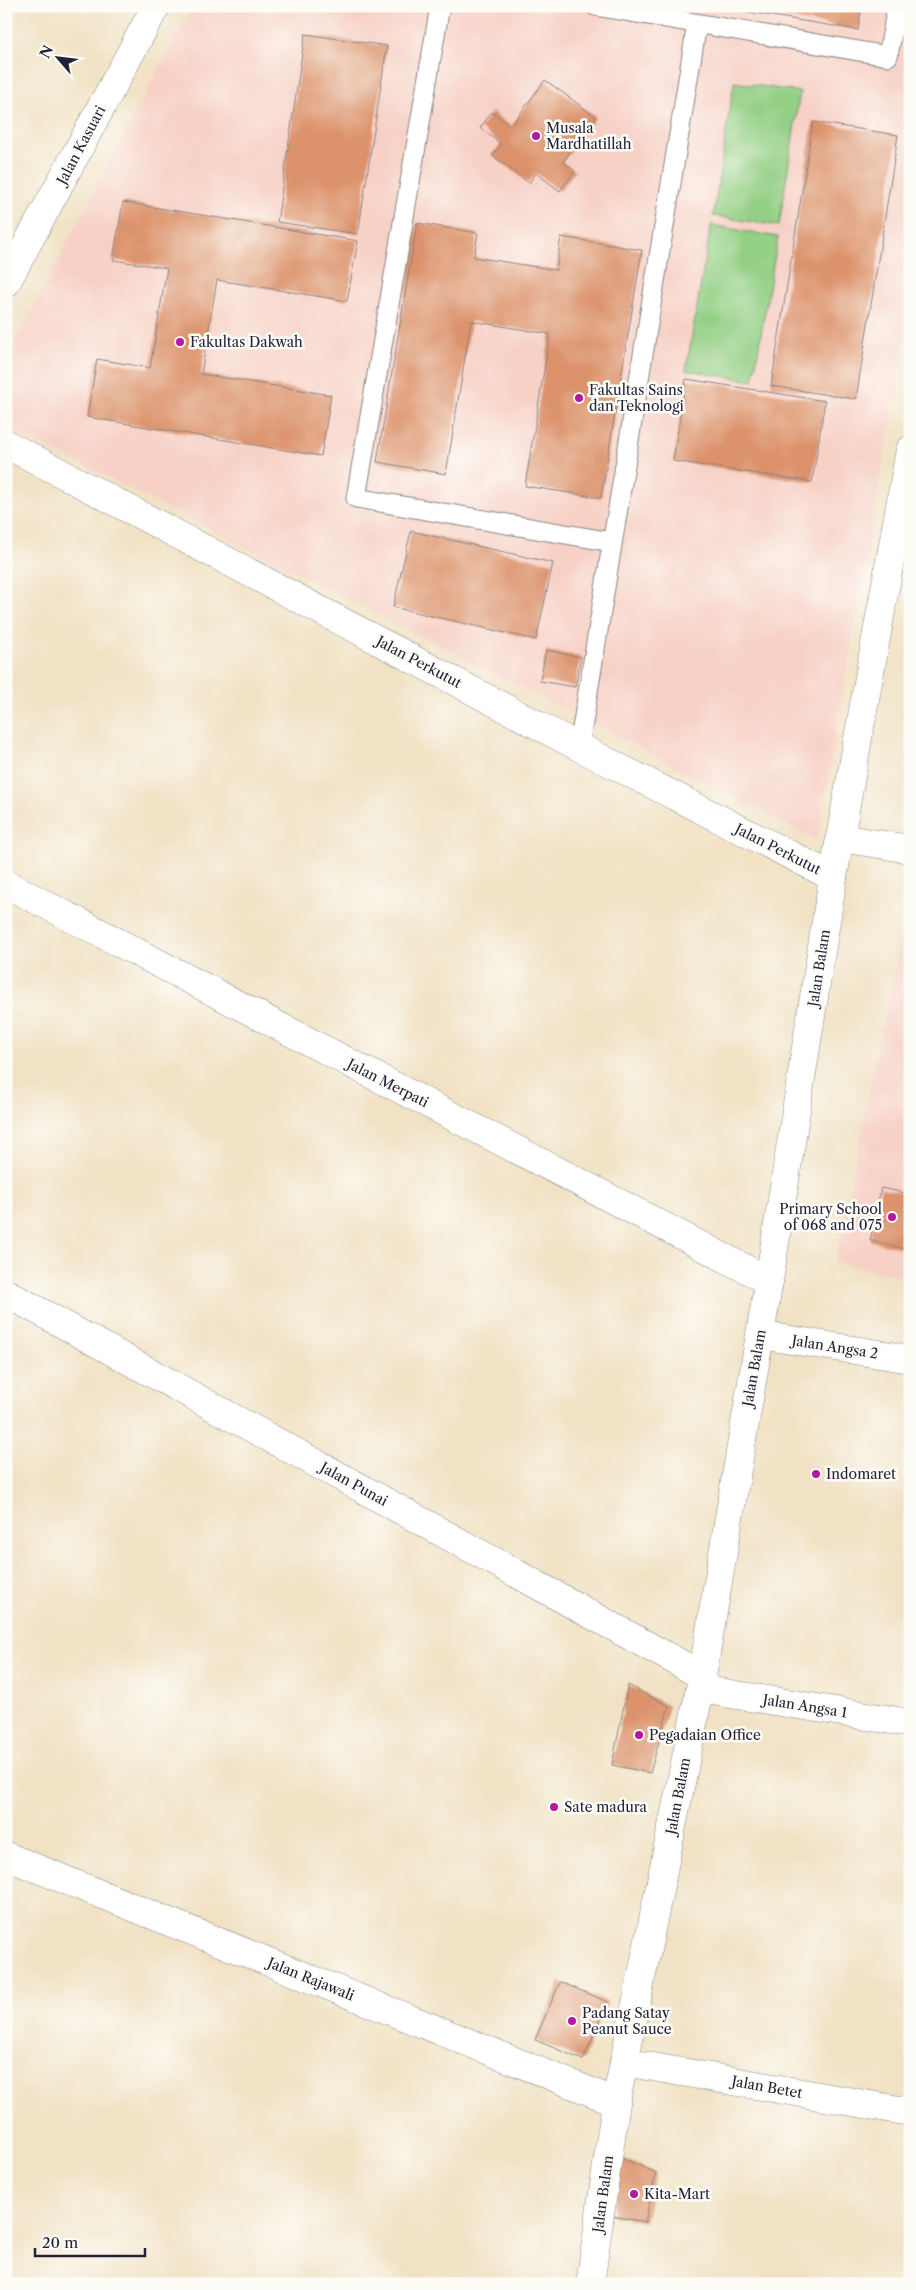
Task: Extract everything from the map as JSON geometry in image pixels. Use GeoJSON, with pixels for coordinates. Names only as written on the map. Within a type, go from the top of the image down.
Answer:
{"type":"FeatureCollection","features":[{"type":"Feature","properties":{"kind":"street","name":"Jalan Kasuari"},"geometry":{"type":"LineString","coordinates":[[6,283],[156,6]]}},
{"type":"Feature","properties":{"kind":"street","name":"Jalan Perkutut"},"geometry":{"type":"LineString","coordinates":[[6,444],[580,747],[833,877]]}},
{"type":"Feature","properties":{"kind":"street","name":"Jalan Balam"},"geometry":{"type":"LineString","coordinates":[[590,2284],[616,2102],[701,1682],[769,1281],[833,877],[910,450]]}},
{"type":"Feature","properties":{"kind":"street"},"geometry":{"type":"LineString","coordinates":[[840,838],[910,849]]}},
{"type":"Feature","properties":{"kind":"street","name":"Jalan Merpati"},"geometry":{"type":"LineString","coordinates":[[6,884],[769,1281]]}},
{"type":"Feature","properties":{"kind":"street","name":"Jalan Punai"},"geometry":{"type":"LineString","coordinates":[[6,1293],[701,1682]]}},
{"type":"Feature","properties":{"kind":"street","name":"Jalan Angsa 2"},"geometry":{"type":"LineString","coordinates":[[760,1335],[910,1359]]}},
{"type":"Feature","properties":{"kind":"street","name":"Jalan Angsa 1"},"geometry":{"type":"LineString","coordinates":[[701,1682],[910,1723]]}},
{"type":"Feature","properties":{"kind":"street","name":"Jalan Rajawali"},"geometry":{"type":"LineString","coordinates":[[6,1856],[616,2102]]}},
{"type":"Feature","properties":{"kind":"street","name":"Jalan Betet"},"geometry":{"type":"LineString","coordinates":[[624,2062],[910,2112]]}},
{"type":"Feature","properties":{"kind":"lane"},"geometry":{"type":"LineString","coordinates":[[440,6],[356,498],[612,542]]}},
{"type":"Feature","properties":{"kind":"lane"},"geometry":{"type":"LineString","coordinates":[[595,6],[888,56],[897,6]]}},
{"type":"Feature","properties":{"kind":"lane"},"geometry":{"type":"LineString","coordinates":[[580,747],[697,24]]}},
{"type":"Feature","properties":{"kind":"shaded area"},"geometry":{"type":"Polygon","coordinates":[[[192,6],[910,6],[910,311],[817,841],[584,719],[6,426],[6,359],[192,6]]]}},
{"type":"Feature","properties":{"kind":"shaded area"},"geometry":{"type":"Polygon","coordinates":[[[910,895],[910,1279],[835,1262],[910,895]]]}},
{"type":"Feature","properties":{"kind":"green space"},"geometry":{"type":"Polygon","coordinates":[[[734,82],[800,92],[779,226],[713,216],[734,82]]]}},
{"type":"Feature","properties":{"kind":"green space"},"geometry":{"type":"Polygon","coordinates":[[[711,225],[778,237],[753,381],[686,370],[711,225]]]}},
{"type":"Feature","properties":{"kind":"building"},"geometry":{"type":"Polygon","coordinates":[[[725,6],[862,6],[858,30],[724,8],[725,6]]]}},
{"type":"Feature","properties":{"kind":"building"},"geometry":{"type":"Polygon","coordinates":[[[305,34],[387,46],[358,234],[277,222],[305,34]]]}},
{"type":"Feature","properties":{"kind":"building","name":"Musala Mardhatillah"},"geometry":{"type":"Polygon","coordinates":[[[545,80],[596,117],[563,162],[575,171],[560,191],[536,173],[529,183],[492,155],[501,144],[480,128],[492,112],[511,126],[545,80]]]}},
{"type":"Feature","properties":{"kind":"building"},"geometry":{"type":"Polygon","coordinates":[[[813,122],[898,135],[856,399],[771,386],[813,122]]]}},
{"type":"Feature","properties":{"kind":"building","name":"Fakultas Dakwah"},"geometry":{"type":"Polygon","coordinates":[[[123,202],[358,241],[347,301],[217,280],[201,374],[331,395],[321,456],[87,417],[97,359],[150,368],[167,268],[113,260],[123,202]]]}},
{"type":"Feature","properties":{"kind":"building","name":"Fakultas Sains dan Teknologi"},"geometry":{"type":"Polygon","coordinates":[[[417,223],[478,233],[474,257],[556,270],[561,237],[642,250],[601,498],[525,486],[550,334],[471,321],[446,474],[377,462],[417,223]]]}},
{"type":"Feature","properties":{"kind":"building"},"geometry":{"type":"Polygon","coordinates":[[[686,379],[825,401],[812,482],[673,461],[686,379]]]}},
{"type":"Feature","properties":{"kind":"building"},"geometry":{"type":"Polygon","coordinates":[[[411,531],[553,563],[536,640],[393,607],[411,531]]]}},
{"type":"Feature","properties":{"kind":"building"},"geometry":{"type":"Polygon","coordinates":[[[546,650],[581,657],[575,687],[540,681],[546,650]]]}},
{"type":"Feature","properties":{"kind":"building","name":"Primary School of 068 and 075"},"geometry":{"type":"Polygon","coordinates":[[[881,1188],[910,1194],[910,1250],[870,1241],[881,1188]]]}},
{"type":"Feature","properties":{"kind":"building","name":"Pegadaian Office"},"geometry":{"type":"Polygon","coordinates":[[[628,1685],[669,1706],[650,1773],[612,1765],[628,1685]]]}},
{"type":"Feature","properties":{"kind":"building","name":"Padang Satay Peanut Sauce"},"geometry":{"type":"Polygon","coordinates":[[[560,1982],[608,2002],[583,2060],[535,2040],[560,1982]]]}},
{"type":"Feature","properties":{"kind":"building","name":"Kita-Mart"},"geometry":{"type":"Polygon","coordinates":[[[620,2157],[656,2173],[645,2222],[613,2216],[620,2157]]]}},
{"type":"Feature","properties":{"kind":"place","name":"Musala Mardhatillah"},"geometry":{"type":"Point","coordinates":[536,136]}},
{"type":"Feature","properties":{"kind":"place","name":"Fakultas Dakwah"},"geometry":{"type":"Point","coordinates":[180,342]}},
{"type":"Feature","properties":{"kind":"place","name":"Fakultas Sains dan Teknologi"},"geometry":{"type":"Point","coordinates":[579,398]}},
{"type":"Feature","properties":{"kind":"place","name":"Primary School of 068 and 075"},"geometry":{"type":"Point","coordinates":[892,1217]}},
{"type":"Feature","properties":{"kind":"place","name":"Indomaret"},"geometry":{"type":"Point","coordinates":[816,1474]}},
{"type":"Feature","properties":{"kind":"place","name":"Pegadaian Office"},"geometry":{"type":"Point","coordinates":[639,1735]}},
{"type":"Feature","properties":{"kind":"place","name":"Sate madura"},"geometry":{"type":"Point","coordinates":[554,1807]}},
{"type":"Feature","properties":{"kind":"place","name":"Padang Satay Peanut Sauce"},"geometry":{"type":"Point","coordinates":[572,2021]}},
{"type":"Feature","properties":{"kind":"place","name":"Kita-Mart"},"geometry":{"type":"Point","coordinates":[634,2194]}}]}
